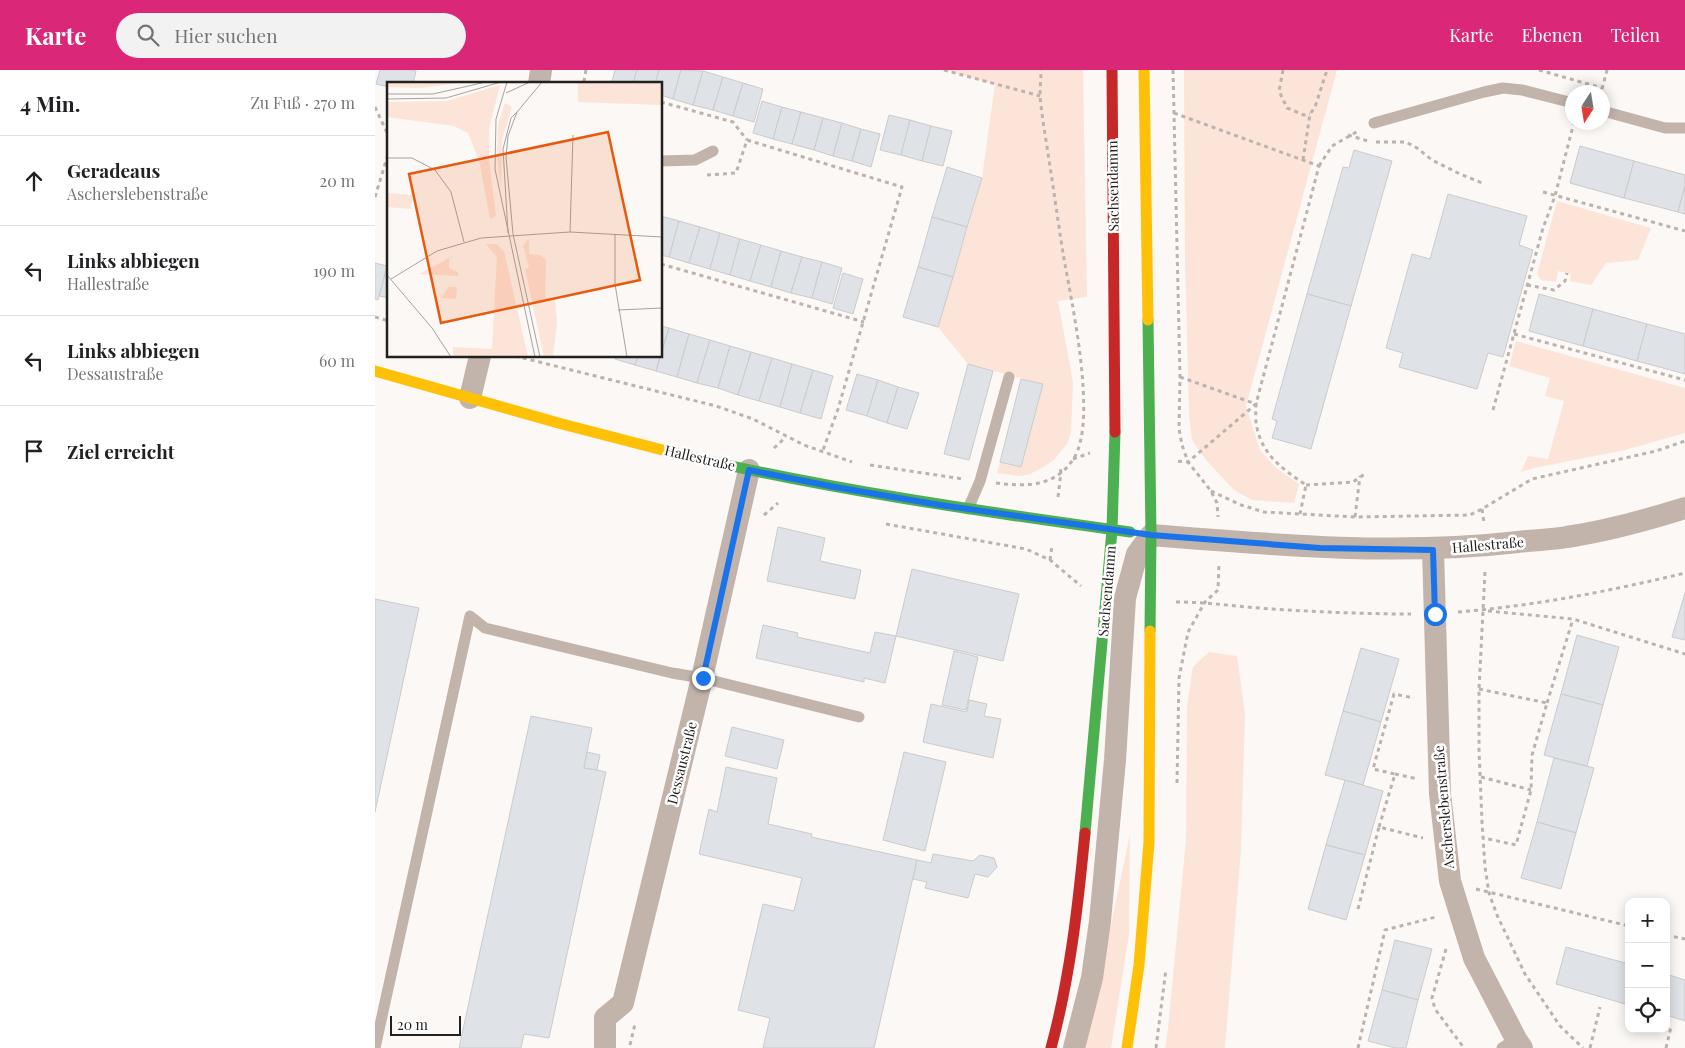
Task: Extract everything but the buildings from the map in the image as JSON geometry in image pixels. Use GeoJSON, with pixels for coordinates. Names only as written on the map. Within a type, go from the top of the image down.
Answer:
{"type":"FeatureCollection","features":[{"type":"Feature","properties":{"kind":"street","name":"Sachsendamm"},"geometry":{"type":"LineString","coordinates":[[1051,1048],[1057,1026],[1077,918],[1112,530],[1116,414],[1112,70]]}},
{"type":"Feature","properties":{"kind":"street"},"geometry":{"type":"LineString","coordinates":[[1127,1048],[1139,965],[1149,842],[1151,535],[1144,70]]}},
{"type":"Feature","properties":{"kind":"street"},"geometry":{"type":"LineString","coordinates":[[470,398],[480,358]]}},
{"type":"Feature","properties":{"kind":"street","name":"Hallestraße"},"geometry":{"type":"LineString","coordinates":[[375,371],[643,444],[749,470],[835,487],[968,509],[1151,535],[1320,548],[1433,550],[1567,538],[1685,508]]}},
{"type":"Feature","properties":{"kind":"street","name":"Dessaustraße"},"geometry":{"type":"LineString","coordinates":[[605,1048],[605,1018],[623,1003],[703,678],[749,470]]}},
{"type":"Feature","properties":{"kind":"street","name":"Sachsendamm"},"geometry":{"type":"LineString","coordinates":[[1074,1048],[1092,978],[1100,921],[1115,760],[1125,598],[1137,554],[1151,535]]}},
{"type":"Feature","properties":{"kind":"street","name":"Ascherslebenstraße"},"geometry":{"type":"LineString","coordinates":[[1433,550],[1440,794],[1450,881],[1474,958],[1514,1045]]}},
{"type":"Feature","properties":{"kind":"lane"},"geometry":{"type":"LineString","coordinates":[[1374,123],[1503,88],[1522,90],[1565,101]]}},
{"type":"Feature","properties":{"kind":"lane"},"geometry":{"type":"LineString","coordinates":[[1610,113],[1665,128],[1685,128]]}},
{"type":"Feature","properties":{"kind":"lane"},"geometry":{"type":"LineString","coordinates":[[663,161],[695,160],[713,151]]}},
{"type":"Feature","properties":{"kind":"lane"},"geometry":{"type":"LineString","coordinates":[[968,509],[980,481],[1009,377]]}},
{"type":"Feature","properties":{"kind":"lane"},"geometry":{"type":"LineString","coordinates":[[375,1048],[470,616],[485,628],[672,673],[703,678],[859,717]]}},
{"type":"Feature","properties":{"kind":"path"},"geometry":{"type":"LineString","coordinates":[[944,70],[1040,96]]}},
{"type":"Feature","properties":{"kind":"path"},"geometry":{"type":"LineString","coordinates":[[523,358],[716,406],[753,419],[822,453],[852,462],[1020,486],[1036,485],[1050,480],[1061,472],[1073,459],[1081,442],[1084,406],[1079,345],[1061,242],[1040,96],[1041,70]]}},
{"type":"Feature","properties":{"kind":"path"},"geometry":{"type":"LineString","coordinates":[[1173,70],[1181,377],[1179,429],[1188,462],[1211,491],[1217,504],[1219,540],[1218,590],[1205,602],[1188,632],[1179,678],[1177,787]]}},
{"type":"Feature","properties":{"kind":"path"},"geometry":{"type":"LineString","coordinates":[[1283,70],[1279,91],[1287,108],[1304,115],[1310,114]]}},
{"type":"Feature","properties":{"kind":"path"},"geometry":{"type":"LineString","coordinates":[[1303,160],[1310,114],[1315,107],[1327,70]]}},
{"type":"Feature","properties":{"kind":"path"},"geometry":{"type":"LineString","coordinates":[[1539,70],[1592,85]]}},
{"type":"Feature","properties":{"kind":"path"},"geometry":{"type":"LineString","coordinates":[[1603,85],[1607,70]]}},
{"type":"Feature","properties":{"kind":"path"},"geometry":{"type":"LineString","coordinates":[[663,103],[733,122],[747,140],[903,187],[838,409],[822,453]]}},
{"type":"Feature","properties":{"kind":"path"},"geometry":{"type":"LineString","coordinates":[[375,107],[387,133]]}},
{"type":"Feature","properties":{"kind":"path"},"geometry":{"type":"LineString","coordinates":[[1173,113],[1319,166]]}},
{"type":"Feature","properties":{"kind":"path"},"geometry":{"type":"LineString","coordinates":[[1366,473],[1353,482],[1306,485],[1278,465],[1265,450],[1257,427],[1256,404],[1319,166],[1332,146],[1374,123]]}},
{"type":"Feature","properties":{"kind":"path"},"geometry":{"type":"LineString","coordinates":[[1493,410],[1543,228],[1555,196],[1572,130]]}},
{"type":"Feature","properties":{"kind":"path"},"geometry":{"type":"LineString","coordinates":[[1348,136],[1374,142],[1406,142],[1432,160],[1485,184]]}},
{"type":"Feature","properties":{"kind":"path"},"geometry":{"type":"LineString","coordinates":[[700,175],[736,173],[747,140]]}},
{"type":"Feature","properties":{"kind":"path"},"geometry":{"type":"LineString","coordinates":[[375,197],[387,158]]}},
{"type":"Feature","properties":{"kind":"path"},"geometry":{"type":"LineString","coordinates":[[1543,192],[1685,231]]}},
{"type":"Feature","properties":{"kind":"path"},"geometry":{"type":"LineString","coordinates":[[663,265],[864,322]]}},
{"type":"Feature","properties":{"kind":"path"},"geometry":{"type":"LineString","coordinates":[[1527,285],[1554,290],[1565,281],[1567,273]]}},
{"type":"Feature","properties":{"kind":"path"},"geometry":{"type":"LineString","coordinates":[[1514,334],[1685,380]]}},
{"type":"Feature","properties":{"kind":"path"},"geometry":{"type":"LineString","coordinates":[[1181,377],[1256,404]]}},
{"type":"Feature","properties":{"kind":"path"},"geometry":{"type":"LineString","coordinates":[[1169,461],[1188,462],[1256,404]]}},
{"type":"Feature","properties":{"kind":"path"},"geometry":{"type":"LineString","coordinates":[[1211,491],[1241,505],[1264,512],[1355,517],[1470,514],[1482,509],[1532,479],[1656,451],[1685,442]]}},
{"type":"Feature","properties":{"kind":"path"},"geometry":{"type":"LineString","coordinates":[[1073,459],[1089,453]]}},
{"type":"Feature","properties":{"kind":"path"},"geometry":{"type":"LineString","coordinates":[[1058,495],[1061,472],[1059,466]]}},
{"type":"Feature","properties":{"kind":"path"},"geometry":{"type":"LineString","coordinates":[[1355,517],[1360,476]]}},
{"type":"Feature","properties":{"kind":"path"},"geometry":{"type":"LineString","coordinates":[[1300,515],[1306,485]]}},
{"type":"Feature","properties":{"kind":"path"},"geometry":{"type":"LineString","coordinates":[[762,516],[779,502]]}},
{"type":"Feature","properties":{"kind":"path"},"geometry":{"type":"LineString","coordinates":[[1482,509],[1483,523]]}},
{"type":"Feature","properties":{"kind":"path"},"geometry":{"type":"LineString","coordinates":[[1052,548],[1050,560],[1092,596],[1107,598]]}},
{"type":"Feature","properties":{"kind":"path"},"geometry":{"type":"LineString","coordinates":[[1485,572],[1479,689],[1483,838],[1489,893],[1497,915],[1525,974],[1561,1026],[1583,1048]]}},
{"type":"Feature","properties":{"kind":"path"},"geometry":{"type":"LineString","coordinates":[[1151,601],[1205,602],[1269,609],[1340,613],[1435,614],[1483,610],[1548,601],[1630,586],[1685,573]]}},
{"type":"Feature","properties":{"kind":"path"},"geometry":{"type":"LineString","coordinates":[[1483,610],[1573,619],[1685,654]]}},
{"type":"Feature","properties":{"kind":"path"},"geometry":{"type":"LineString","coordinates":[[1483,838],[1516,845],[1531,790],[1532,755],[1573,619]]}},
{"type":"Feature","properties":{"kind":"path"},"geometry":{"type":"LineString","coordinates":[[1479,689],[1547,703]]}},
{"type":"Feature","properties":{"kind":"path"},"geometry":{"type":"LineString","coordinates":[[1419,700],[1395,694],[1373,768],[1419,779],[1419,787]]}},
{"type":"Feature","properties":{"kind":"path"},"geometry":{"type":"LineString","coordinates":[[1357,909],[1395,774]]}},
{"type":"Feature","properties":{"kind":"path"},"geometry":{"type":"LineString","coordinates":[[1481,777],[1531,790]]}},
{"type":"Feature","properties":{"kind":"path"},"geometry":{"type":"LineString","coordinates":[[1379,828],[1423,838]]}},
{"type":"Feature","properties":{"kind":"path"},"geometry":{"type":"LineString","coordinates":[[1422,829],[1423,847]]}},
{"type":"Feature","properties":{"kind":"path"},"geometry":{"type":"LineString","coordinates":[[1450,881],[1489,893],[1625,925]]}},
{"type":"Feature","properties":{"kind":"path"},"geometry":{"type":"LineString","coordinates":[[1433,908],[1438,925]]}},
{"type":"Feature","properties":{"kind":"path"},"geometry":{"type":"LineString","coordinates":[[1358,1048],[1385,930],[1435,917]]}},
{"type":"Feature","properties":{"kind":"path"},"geometry":{"type":"LineString","coordinates":[[1670,936],[1685,940]]}},
{"type":"Feature","properties":{"kind":"path"},"geometry":{"type":"LineString","coordinates":[[1444,941],[1447,949],[1432,998],[1435,1008],[1464,1048]]}},
{"type":"Feature","properties":{"kind":"path"},"geometry":{"type":"LineString","coordinates":[[1156,1048],[1167,963]]}},
{"type":"Feature","properties":{"kind":"path"},"geometry":{"type":"LineString","coordinates":[[1590,1048],[1600,1007]]}},
{"type":"Feature","properties":{"kind":"path"},"geometry":{"type":"LineString","coordinates":[[1666,1048],[1671,1027]]}},
{"type":"Feature","properties":{"kind":"shaded area"},"geometry":{"type":"Polygon","coordinates":[[[944,70],[1083,70],[1087,297],[1058,301],[1073,382],[1071,432],[1067,444],[1054,460],[1030,474],[1021,476],[997,473],[1000,462],[1021,467],[1042,384],[968,364],[938,327],[982,178],[995,84],[944,70]]]}},
{"type":"Feature","properties":{"kind":"shaded area"},"geometry":{"type":"Polygon","coordinates":[[[1184,70],[1337,70],[1246,406],[1260,450],[1276,468],[1299,484],[1294,503],[1252,500],[1234,490],[1206,460],[1192,440],[1189,415],[1185,256],[1184,70]]]}},
{"type":"Feature","properties":{"kind":"shaded area"},"geometry":{"type":"Polygon","coordinates":[[[1557,201],[1651,228],[1638,260],[1606,263],[1591,285],[1570,281],[1571,274],[1558,271],[1556,282],[1541,280],[1537,274],[1557,201]]]}},
{"type":"Feature","properties":{"kind":"shaded area"},"geometry":{"type":"Polygon","coordinates":[[[1516,341],[1685,388],[1685,433],[1625,450],[1521,472],[1528,456],[1548,459],[1564,401],[1545,396],[1550,378],[1509,366],[1516,341]]]}},
{"type":"Feature","properties":{"kind":"shaded area"},"geometry":{"type":"Polygon","coordinates":[[[1209,652],[1237,656],[1245,714],[1241,850],[1225,1048],[1165,1048],[1186,840],[1187,706],[1193,667],[1209,652]]]}},
{"type":"Feature","properties":{"kind":"shaded area"},"geometry":{"type":"Polygon","coordinates":[[[1130,834],[1129,934],[1111,1048],[1082,1048],[1105,954],[1130,834]]]}},
{"type":"Feature","properties":{"kind":"traffic: fast"},"geometry":{"type":"LineString","coordinates":[[1148,320],[1151,535],[1150,631]]}},
{"type":"Feature","properties":{"kind":"traffic: fast"},"geometry":{"type":"LineString","coordinates":[[1085,833],[1112,530],[1115,432]]}},
{"type":"Feature","properties":{"kind":"traffic: fast"},"geometry":{"type":"LineString","coordinates":[[678,454],[846,489],[1130,532]]}},
{"type":"Feature","properties":{"kind":"traffic: slow"},"geometry":{"type":"LineString","coordinates":[[1144,70],[1148,320]]}},
{"type":"Feature","properties":{"kind":"traffic: slow"},"geometry":{"type":"LineString","coordinates":[[375,371],[562,424],[678,454]]}},
{"type":"Feature","properties":{"kind":"traffic: slow"},"geometry":{"type":"LineString","coordinates":[[1127,1048],[1139,965],[1149,842],[1150,631]]}},
{"type":"Feature","properties":{"kind":"traffic: jam"},"geometry":{"type":"LineString","coordinates":[[1112,70],[1115,432]]}},
{"type":"Feature","properties":{"kind":"traffic: jam"},"geometry":{"type":"LineString","coordinates":[[1051,1048],[1068,968],[1085,833]]}},
{"type":"Feature","properties":{"kind":"route"},"geometry":{"type":"LineString","coordinates":[[703,678],[749,470],[940,505],[1151,535],[1320,548],[1433,550],[1435,614]]}}]}
